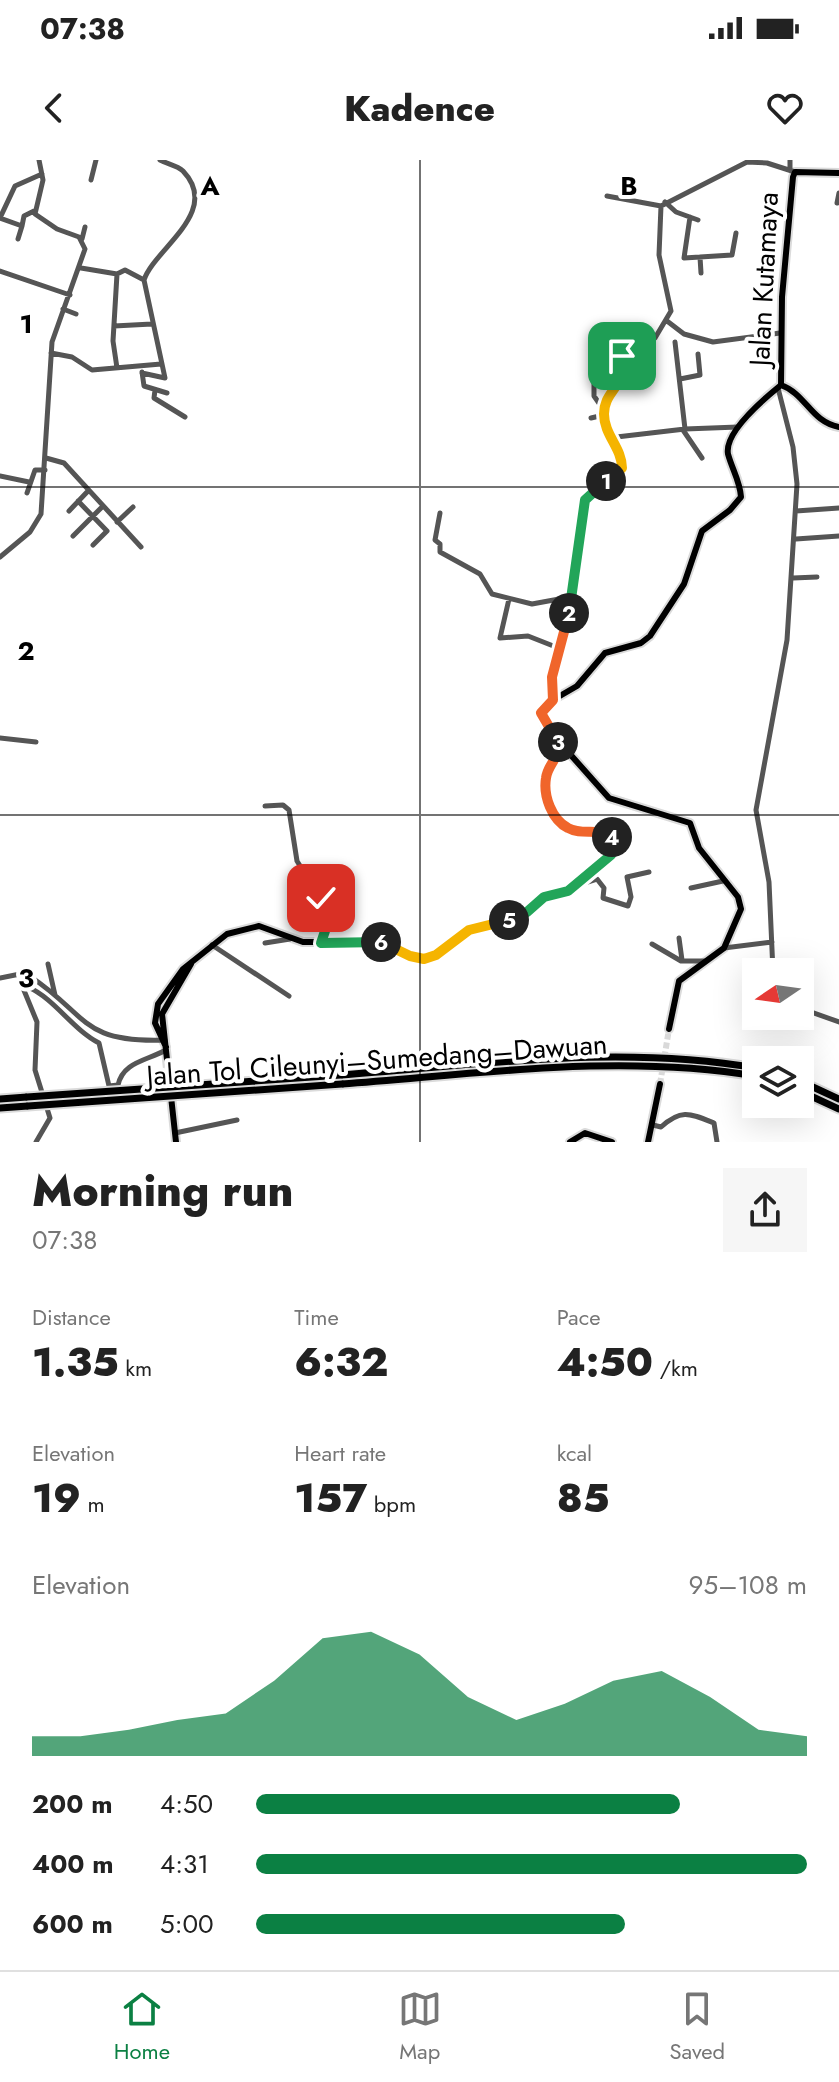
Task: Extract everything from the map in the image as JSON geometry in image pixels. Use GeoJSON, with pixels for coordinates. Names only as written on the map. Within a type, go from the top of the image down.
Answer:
{"type":"FeatureCollection","features":[{"type":"Feature","properties":{"kind":"highway","name":"Jalan Tol Cileunyi–Sumedang–Dawuan"},"geometry":{"type":"LineString","coordinates":[[341,1080],[618,1056],[673,1057],[742,1066]]}},
{"type":"Feature","properties":{"kind":"highway","name":"Jalan Tol Cileunyi–Sumedang–Dawuan"},"geometry":{"type":"LineString","coordinates":[[0,1099],[28,1101],[618,1065],[672,1065],[742,1074]]}},
{"type":"Feature","properties":{"kind":"highway"},"geometry":{"type":"LineString","coordinates":[[814,1087],[839,1099]]}},
{"type":"Feature","properties":{"kind":"highway"},"geometry":{"type":"LineString","coordinates":[[814,1097],[839,1109]]}},
{"type":"Feature","properties":{"kind":"highway","name":"Jalan Tol Cileunyi–Sumedang–Dawuan"},"geometry":{"type":"LineString","coordinates":[[0,1108],[28,1101]]}},
{"type":"Feature","properties":{"kind":"main road","name":"Jalan Kutamaya"},"geometry":{"type":"LineString","coordinates":[[779,386],[780,333],[793,170],[839,173]]}},
{"type":"Feature","properties":{"kind":"main road"},"geometry":{"type":"LineString","coordinates":[[669,1029],[679,981],[724,948],[741,909],[738,897],[699,848],[690,823],[609,798],[574,755],[545,726],[541,713],[553,700],[577,686],[605,653],[646,641],[658,625],[684,584],[702,531],[730,510],[741,497],[728,452],[738,427],[779,386],[794,391],[820,422],[839,427]]}},
{"type":"Feature","properties":{"kind":"main road"},"geometry":{"type":"LineString","coordinates":[[165,1045],[155,1015],[191,964],[227,934],[252,927],[271,930],[290,939],[321,943],[383,942],[410,956],[429,958],[469,930],[521,915],[541,898],[563,894],[574,886],[608,859],[614,844],[609,834],[573,831],[555,817],[546,777],[559,753],[557,738]]}},
{"type":"Feature","properties":{"kind":"main road"},"geometry":{"type":"LineString","coordinates":[[559,753],[574,755]]}},
{"type":"Feature","properties":{"kind":"main road"},"geometry":{"type":"LineString","coordinates":[[163,1003],[176,1142]]}},
{"type":"Feature","properties":{"kind":"main road"},"geometry":{"type":"LineString","coordinates":[[648,1142],[660,1084]]}},
{"type":"Feature","properties":{"kind":"main road"},"geometry":{"type":"LineString","coordinates":[[570,1142],[585,1133],[612,1142]]}},
{"type":"Feature","properties":{"kind":"street"},"geometry":{"type":"LineString","coordinates":[[18,239],[24,216],[34,211],[43,183],[39,160]]}},
{"type":"Feature","properties":{"kind":"street"},"geometry":{"type":"LineString","coordinates":[[91,180],[96,160]]}},
{"type":"Feature","properties":{"kind":"street"},"geometry":{"type":"LineString","coordinates":[[144,280],[183,232],[192,208],[186,175],[160,160]]}},
{"type":"Feature","properties":{"kind":"street"},"geometry":{"type":"LineString","coordinates":[[663,204],[738,163],[751,161],[793,170],[790,160]]}},
{"type":"Feature","properties":{"kind":"street"},"geometry":{"type":"LineString","coordinates":[[22,226],[0,218],[14,187],[42,174]]}},
{"type":"Feature","properties":{"kind":"street"},"geometry":{"type":"LineString","coordinates":[[837,203],[839,193]]}},
{"type":"Feature","properties":{"kind":"street"},"geometry":{"type":"LineString","coordinates":[[607,196],[663,204],[698,220]]}},
{"type":"Feature","properties":{"kind":"street"},"geometry":{"type":"LineString","coordinates":[[553,700],[551,684],[561,649],[585,500],[622,468],[620,456],[608,438],[604,412],[606,400],[621,382],[623,354],[653,340],[667,321],[671,308],[659,255],[663,204]]}},
{"type":"Feature","properties":{"kind":"street"},"geometry":{"type":"LineString","coordinates":[[34,211],[42,221],[82,240]]}},
{"type":"Feature","properties":{"kind":"street"},"geometry":{"type":"LineString","coordinates":[[690,217],[683,257],[732,255],[736,233]]}},
{"type":"Feature","properties":{"kind":"street"},"geometry":{"type":"LineString","coordinates":[[0,557],[38,522],[46,458],[51,353],[63,309],[81,268],[85,227]]}},
{"type":"Feature","properties":{"kind":"street"},"geometry":{"type":"LineString","coordinates":[[700,257],[701,273]]}},
{"type":"Feature","properties":{"kind":"street"},"geometry":{"type":"LineString","coordinates":[[51,353],[72,357],[89,369],[142,370],[164,380],[144,280],[127,270],[117,274],[81,268]]}},
{"type":"Feature","properties":{"kind":"street"},"geometry":{"type":"LineString","coordinates":[[0,271],[70,295]]}},
{"type":"Feature","properties":{"kind":"street"},"geometry":{"type":"LineString","coordinates":[[117,274],[114,326],[117,368]]}},
{"type":"Feature","properties":{"kind":"street"},"geometry":{"type":"LineString","coordinates":[[63,309],[76,314]]}},
{"type":"Feature","properties":{"kind":"street"},"geometry":{"type":"LineString","coordinates":[[667,321],[684,334],[713,342],[780,333]]}},
{"type":"Feature","properties":{"kind":"street"},"geometry":{"type":"LineString","coordinates":[[114,326],[152,324]]}},
{"type":"Feature","properties":{"kind":"street"},"geometry":{"type":"LineString","coordinates":[[675,342],[684,429],[702,458]]}},
{"type":"Feature","properties":{"kind":"street"},"geometry":{"type":"LineString","coordinates":[[680,379],[700,375],[698,354]]}},
{"type":"Feature","properties":{"kind":"street"},"geometry":{"type":"LineString","coordinates":[[142,370],[161,364]]}},
{"type":"Feature","properties":{"kind":"street"},"geometry":{"type":"LineString","coordinates":[[142,370],[144,386],[167,393]]}},
{"type":"Feature","properties":{"kind":"street"},"geometry":{"type":"LineString","coordinates":[[594,380],[594,396],[604,412]]}},
{"type":"Feature","properties":{"kind":"street"},"geometry":{"type":"LineString","coordinates":[[773,958],[769,882],[756,810],[776,711],[796,539],[793,447],[779,386]]}},
{"type":"Feature","properties":{"kind":"street"},"geometry":{"type":"LineString","coordinates":[[155,390],[154,398],[185,417]]}},
{"type":"Feature","properties":{"kind":"street"},"geometry":{"type":"LineString","coordinates":[[591,418],[604,412]]}},
{"type":"Feature","properties":{"kind":"street"},"geometry":{"type":"LineString","coordinates":[[608,438],[684,429],[738,427]]}},
{"type":"Feature","properties":{"kind":"street"},"geometry":{"type":"LineString","coordinates":[[46,458],[64,463],[141,547]]}},
{"type":"Feature","properties":{"kind":"street"},"geometry":{"type":"LineString","coordinates":[[27,493],[35,470],[45,470]]}},
{"type":"Feature","properties":{"kind":"street"},"geometry":{"type":"LineString","coordinates":[[0,476],[29,482]]}},
{"type":"Feature","properties":{"kind":"street"},"geometry":{"type":"LineString","coordinates":[[69,511],[88,491]]}},
{"type":"Feature","properties":{"kind":"street"},"geometry":{"type":"LineString","coordinates":[[78,501],[107,531],[93,545]]}},
{"type":"Feature","properties":{"kind":"street"},"geometry":{"type":"LineString","coordinates":[[73,536],[103,506]]}},
{"type":"Feature","properties":{"kind":"street"},"geometry":{"type":"LineString","coordinates":[[117,522],[133,507]]}},
{"type":"Feature","properties":{"kind":"street"},"geometry":{"type":"LineString","coordinates":[[796,511],[839,508]]}},
{"type":"Feature","properties":{"kind":"street"},"geometry":{"type":"LineString","coordinates":[[440,513],[435,540],[440,544],[440,552],[478,572],[491,593],[538,604],[570,597]]}},
{"type":"Feature","properties":{"kind":"street"},"geometry":{"type":"LineString","coordinates":[[796,539],[839,536]]}},
{"type":"Feature","properties":{"kind":"street"},"geometry":{"type":"LineString","coordinates":[[793,578],[817,577]]}},
{"type":"Feature","properties":{"kind":"street"},"geometry":{"type":"LineString","coordinates":[[507,599],[500,638],[526,636],[561,649]]}},
{"type":"Feature","properties":{"kind":"street"},"geometry":{"type":"LineString","coordinates":[[0,738],[36,742]]}},
{"type":"Feature","properties":{"kind":"street"},"geometry":{"type":"LineString","coordinates":[[265,806],[288,808],[297,861],[330,916],[321,943]]}},
{"type":"Feature","properties":{"kind":"street"},"geometry":{"type":"LineString","coordinates":[[574,886],[597,879],[604,888],[603,898],[628,906],[631,897],[627,877],[649,872]]}},
{"type":"Feature","properties":{"kind":"street"},"geometry":{"type":"LineString","coordinates":[[691,888],[723,881]]}},
{"type":"Feature","properties":{"kind":"street"},"geometry":{"type":"LineString","coordinates":[[321,898],[351,906]]}},
{"type":"Feature","properties":{"kind":"street"},"geometry":{"type":"LineString","coordinates":[[679,938],[682,961]]}},
{"type":"Feature","properties":{"kind":"street"},"geometry":{"type":"LineString","coordinates":[[265,943],[290,939]]}},
{"type":"Feature","properties":{"kind":"street"},"geometry":{"type":"LineString","coordinates":[[724,948],[772,942]]}},
{"type":"Feature","properties":{"kind":"street"},"geometry":{"type":"LineString","coordinates":[[652,944],[682,961],[704,961]]}},
{"type":"Feature","properties":{"kind":"street"},"geometry":{"type":"LineString","coordinates":[[211,945],[289,996]]}},
{"type":"Feature","properties":{"kind":"street"},"geometry":{"type":"LineString","coordinates":[[48,964],[55,995]]}},
{"type":"Feature","properties":{"kind":"street"},"geometry":{"type":"LineString","coordinates":[[0,978],[24,975],[55,995],[94,1031],[165,1045]]}},
{"type":"Feature","properties":{"kind":"street"},"geometry":{"type":"LineString","coordinates":[[36,1142],[50,1118],[35,1070],[37,1022],[23,988],[40,993],[70,1023],[99,1043],[109,1086],[118,1085],[122,1071],[130,1065],[145,1062],[165,1045]]}},
{"type":"Feature","properties":{"kind":"street"},"geometry":{"type":"LineString","coordinates":[[814,1013],[839,1022]]}},
{"type":"Feature","properties":{"kind":"street"},"geometry":{"type":"LineString","coordinates":[[653,1125],[661,1127],[671,1115],[700,1117],[714,1123],[717,1142]]}},
{"type":"Feature","properties":{"kind":"street"},"geometry":{"type":"LineString","coordinates":[[175,1133],[237,1120]]}},
{"type":"Feature","properties":{"kind":"tunnel"},"geometry":{"type":"LineString","coordinates":[[660,1084],[669,1029]]}},
{"type":"Feature","properties":{"kind":"route"},"geometry":{"type":"LineString","coordinates":[[321,898],[330,916],[321,943],[383,942],[410,956],[424,959],[436,955],[469,930],[511,919],[527,912],[544,897],[563,894],[611,855],[614,844],[609,834],[573,831],[559,822],[552,810],[546,777],[558,756],[559,746],[557,738],[545,726],[541,713],[544,706],[553,700],[552,677],[568,620],[585,500],[622,468],[620,456],[605,428],[604,407],[621,382],[622,356]]}}]}
